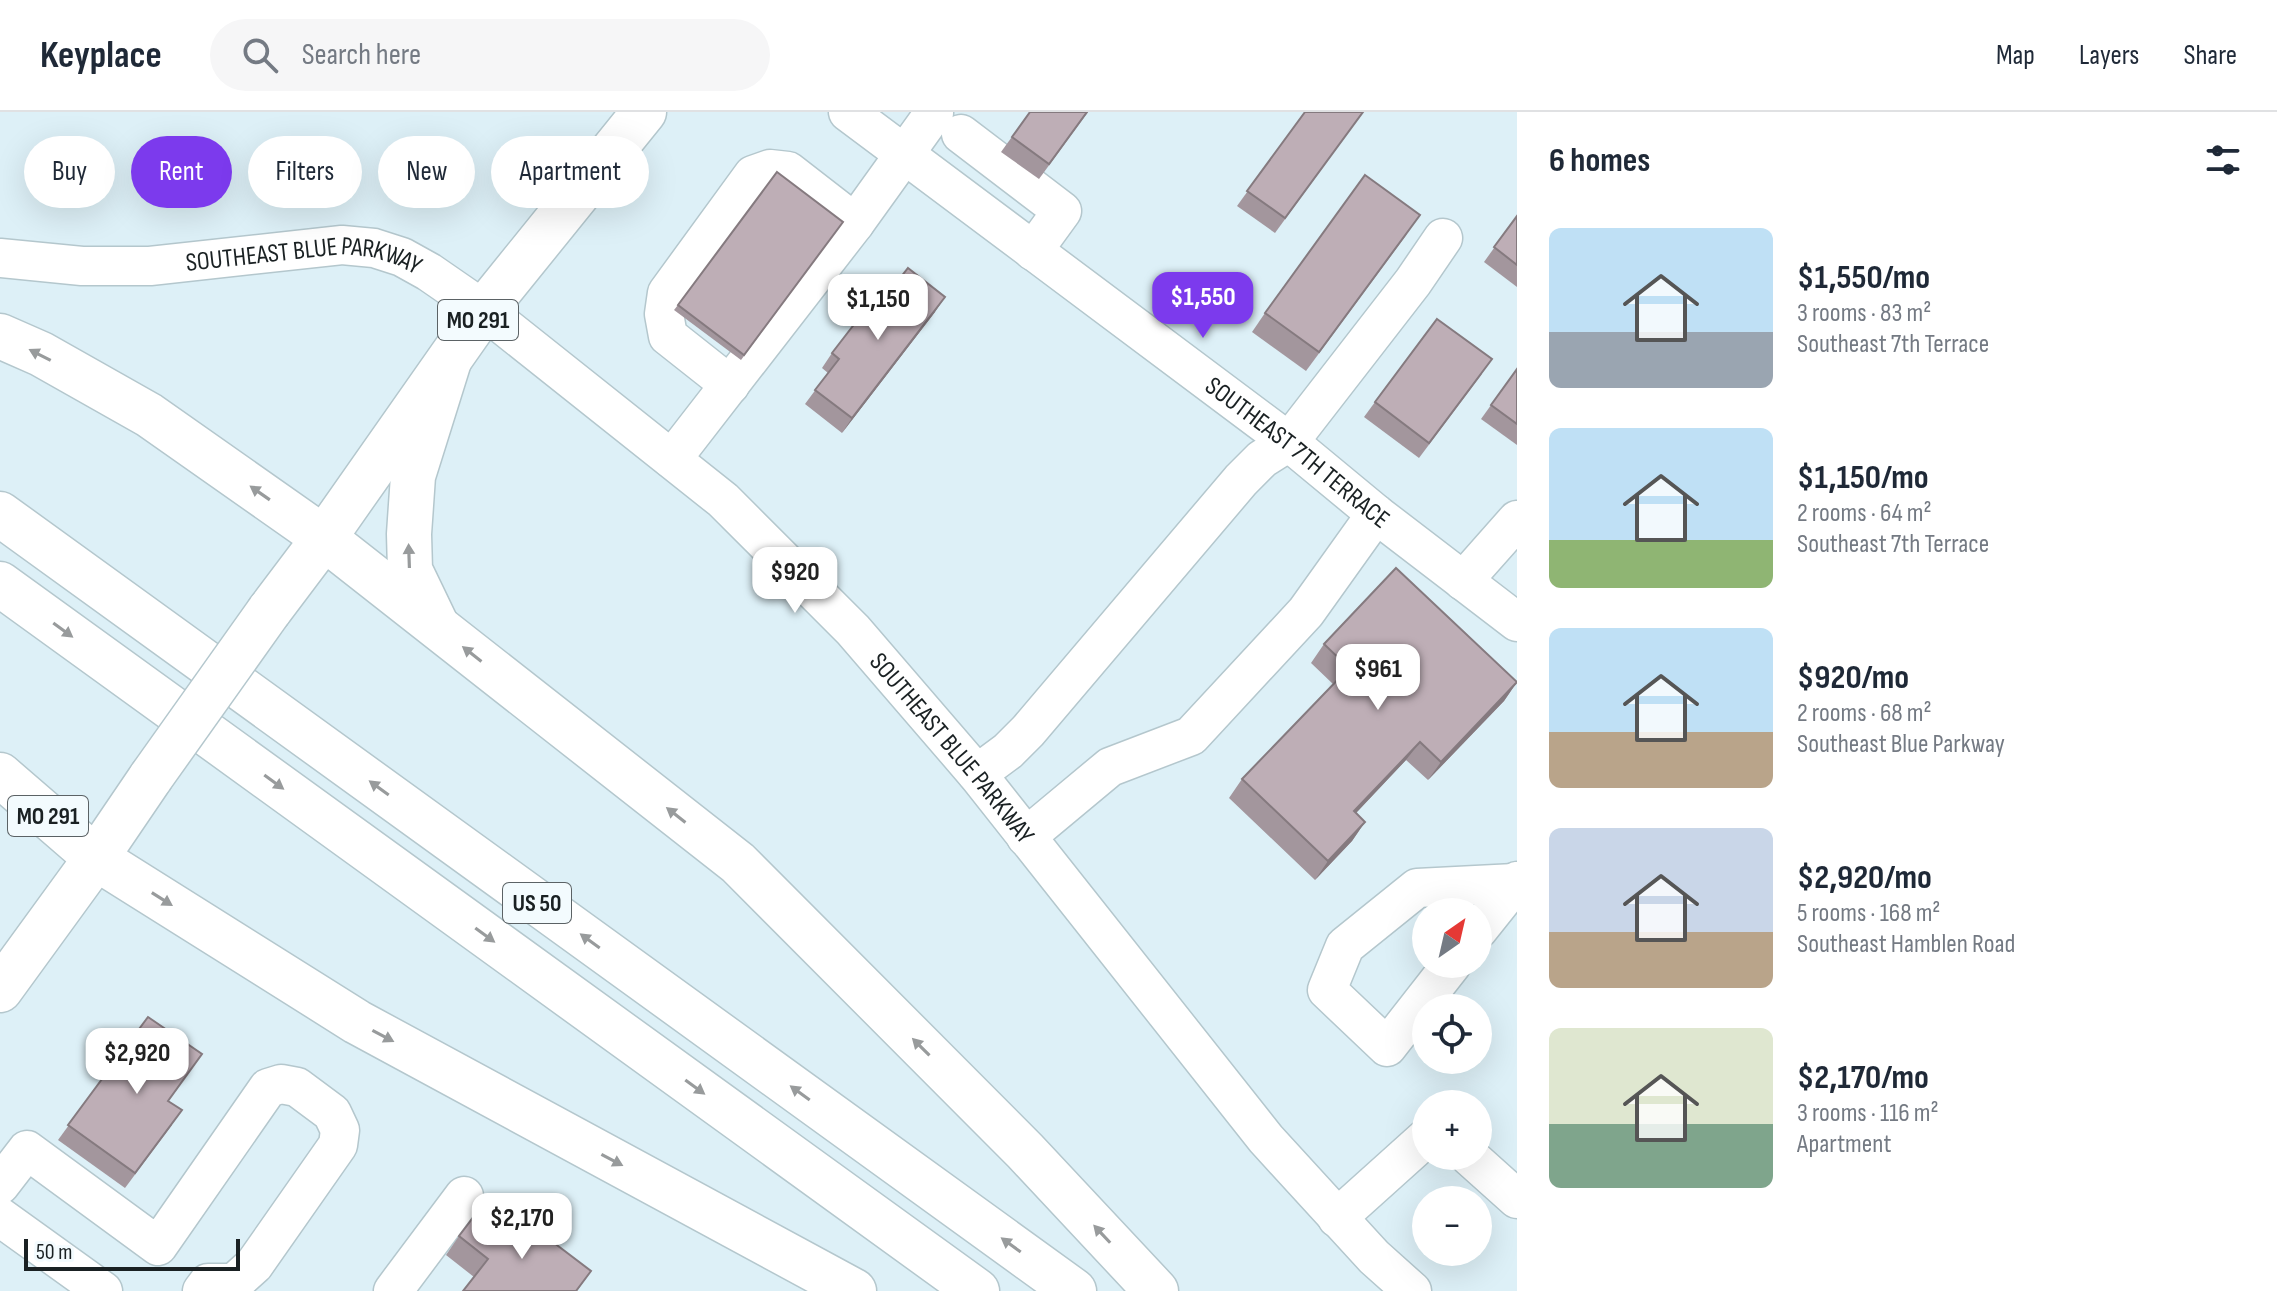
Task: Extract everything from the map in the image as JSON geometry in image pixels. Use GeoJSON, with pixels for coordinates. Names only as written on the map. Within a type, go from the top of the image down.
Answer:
{"type":"FeatureCollection","features":[{"type":"Feature","properties":{"kind":"main road","name":"MO 291"},"geometry":{"type":"LineString","coordinates":[[324,538],[484,310],[644,112]]}},
{"type":"Feature","properties":{"kind":"main road"},"geometry":{"type":"LineString","coordinates":[[0,336],[41,354],[149,415],[324,538],[738,863],[1025,1151],[1156,1291]]}},
{"type":"Feature","properties":{"kind":"main road"},"geometry":{"type":"LineString","coordinates":[[438,627],[410,570],[409,534],[413,476],[449,361]]}},
{"type":"Feature","properties":{"kind":"main road","name":"US 50"},"geometry":{"type":"LineString","coordinates":[[0,514],[1074,1291]]}},
{"type":"Feature","properties":{"kind":"main road"},"geometry":{"type":"LineString","coordinates":[[0,990],[324,538]]}},
{"type":"Feature","properties":{"kind":"main road","name":"US 50"},"geometry":{"type":"LineString","coordinates":[[0,584],[977,1291]]}},
{"type":"Feature","properties":{"kind":"main road","name":"MO 291"},"geometry":{"type":"LineString","coordinates":[[0,775],[96,858]]}},
{"type":"Feature","properties":{"kind":"main road"},"geometry":{"type":"LineString","coordinates":[[96,858],[357,1022],[854,1291]]}},
{"type":"Feature","properties":{"kind":"street","name":"SOUTHEAST 7TH TERRACE"},"geometry":{"type":"LineString","coordinates":[[848,112],[1289,442],[1376,514],[1517,622]]}},
{"type":"Feature","properties":{"kind":"street"},"geometry":{"type":"LineString","coordinates":[[672,459],[855,223],[903,154],[951,118],[1062,211],[1033,251]]}},
{"type":"Feature","properties":{"kind":"street"},"geometry":{"type":"LineString","coordinates":[[730,385],[668,336],[664,314],[667,293],[753,175],[770,169],[788,171],[855,223]]}},
{"type":"Feature","properties":{"kind":"street"},"geometry":{"type":"LineString","coordinates":[[977,774],[1028,731],[1241,480],[1262,459],[1289,442],[1413,282],[1443,238]]}},
{"type":"Feature","properties":{"kind":"street","name":"SOUTHEAST BLUE PARKWAY"},"geometry":{"type":"LineString","coordinates":[[0,258],[82,266],[150,266],[342,245],[374,248],[402,257],[429,272],[484,310],[723,500],[820,596],[909,693],[977,774],[1266,1139],[1374,1257],[1412,1291]]}},
{"type":"Feature","properties":{"kind":"street"},"geometry":{"type":"LineString","coordinates":[[1026,837],[1110,767],[1191,736],[1306,612],[1376,514]]}},
{"type":"Feature","properties":{"kind":"street"},"geometry":{"type":"LineString","coordinates":[[1463,581],[1517,520]]}},
{"type":"Feature","properties":{"kind":"street"},"geometry":{"type":"LineString","coordinates":[[1492,912],[1516,882]]}},
{"type":"Feature","properties":{"kind":"street"},"geometry":{"type":"LineString","coordinates":[[1441,978],[1387,1047],[1327,990],[1345,946],[1417,888],[1516,882]]}},
{"type":"Feature","properties":{"kind":"street"},"geometry":{"type":"LineString","coordinates":[[0,1185],[27,1150],[158,1246],[205,1287],[234,1283],[254,1265],[338,1145],[340,1130],[332,1113],[297,1087],[281,1084],[268,1088],[158,1246]]}},
{"type":"Feature","properties":{"kind":"street"},"geometry":{"type":"LineString","coordinates":[[1337,1218],[1412,1151]]}},
{"type":"Feature","properties":{"kind":"street"},"geometry":{"type":"LineString","coordinates":[[1485,1170],[1517,1199]]}},
{"type":"Feature","properties":{"kind":"street"},"geometry":{"type":"LineString","coordinates":[[393,1291],[464,1196]]}},
{"type":"Feature","properties":{"kind":"street"},"geometry":{"type":"LineString","coordinates":[[0,1217],[103,1291]]}},
{"type":"Feature","properties":{"kind":"building"},"geometry":{"type":"Polygon","coordinates":[[[1030,112],[1087,112],[1049,164],[1012,137],[1030,112]]]}},
{"type":"Feature","properties":{"kind":"building"},"geometry":{"type":"Polygon","coordinates":[[[1305,112],[1363,112],[1285,218],[1247,191],[1305,112]]]}},
{"type":"Feature","properties":{"kind":"building"},"geometry":{"type":"Polygon","coordinates":[[[777,172],[843,222],[744,355],[678,305],[777,172]]]}},
{"type":"Feature","properties":{"kind":"building"},"geometry":{"type":"Polygon","coordinates":[[[1365,175],[1420,215],[1319,352],[1265,313],[1365,175]]]}},
{"type":"Feature","properties":{"kind":"building"},"geometry":{"type":"Polygon","coordinates":[[[1517,216],[1517,265],[1494,247],[1517,216]]]}},
{"type":"Feature","properties":{"kind":"building"},"geometry":{"type":"Polygon","coordinates":[[[908,268],[945,297],[852,418],[815,390],[839,359],[832,353],[873,300],[879,305],[908,268]]]}},
{"type":"Feature","properties":{"kind":"building"},"geometry":{"type":"Polygon","coordinates":[[[1437,319],[1492,359],[1429,443],[1375,402],[1437,319]]]}},
{"type":"Feature","properties":{"kind":"building"},"geometry":{"type":"Polygon","coordinates":[[[1517,369],[1517,424],[1491,405],[1517,369]]]}},
{"type":"Feature","properties":{"kind":"building"},"geometry":{"type":"Polygon","coordinates":[[[1396,568],[1517,682],[1441,762],[1420,742],[1354,811],[1365,822],[1328,861],[1242,779],[1349,668],[1324,644],[1396,568]]]}},
{"type":"Feature","properties":{"kind":"building"},"geometry":{"type":"Polygon","coordinates":[[[148,1017],[202,1054],[168,1101],[182,1110],[135,1173],[68,1125],[148,1017]]]}},
{"type":"Feature","properties":{"kind":"building"},"geometry":{"type":"Polygon","coordinates":[[[516,1214],[591,1271],[576,1291],[463,1291],[488,1259],[459,1236],[472,1219],[497,1238],[516,1214]]]}}]}
